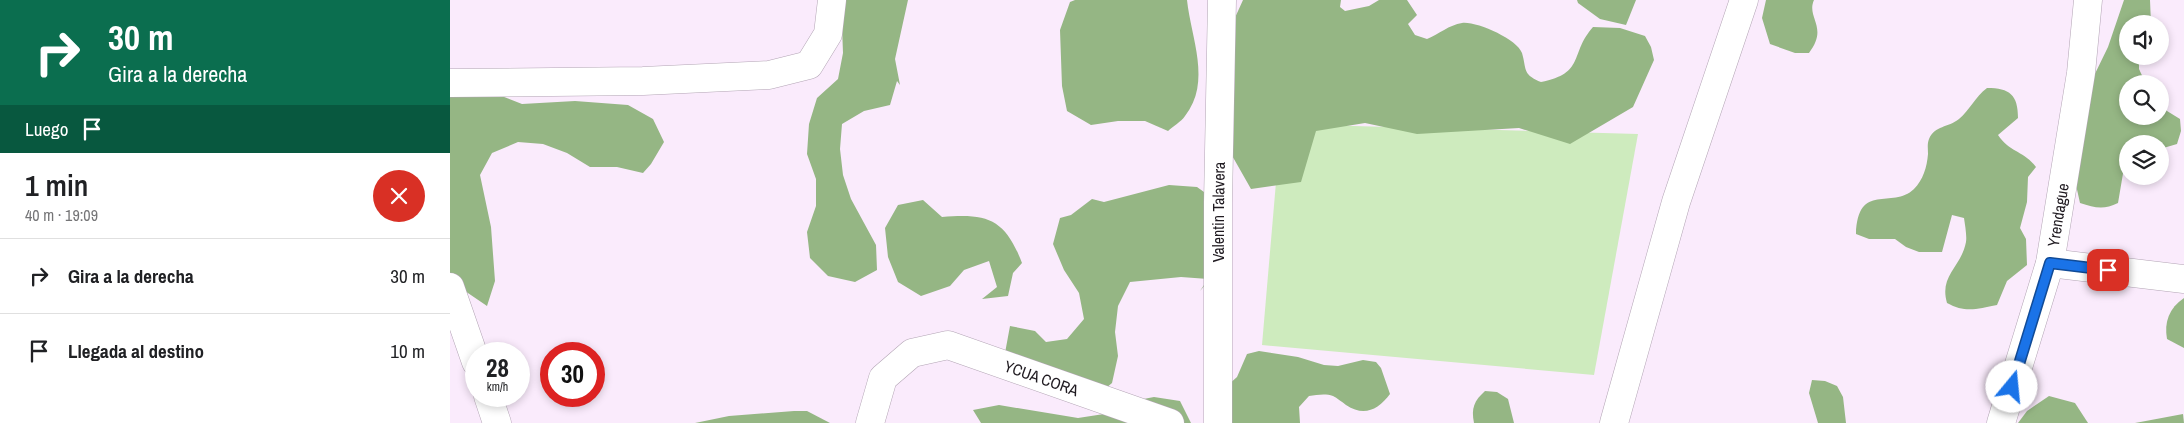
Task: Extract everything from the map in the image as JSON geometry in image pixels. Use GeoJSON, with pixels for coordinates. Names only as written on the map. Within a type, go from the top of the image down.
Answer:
{"type":"FeatureCollection","features":[{"type":"Feature","properties":{"kind":"street"},"geometry":{"type":"LineString","coordinates":[[450,83],[643,81],[770,75],[809,65],[828,34],[832,0]]}},
{"type":"Feature","properties":{"kind":"street","name":"Valentin Talavera"},"geometry":{"type":"LineString","coordinates":[[1218,423],[1218,202],[1222,0]]}},
{"type":"Feature","properties":{"kind":"street"},"geometry":{"type":"LineString","coordinates":[[1614,423],[1676,202],[1744,0]]}},
{"type":"Feature","properties":{"kind":"street","name":"Yrendague"},"geometry":{"type":"LineString","coordinates":[[2001,423],[2050,263],[2081,73],[2088,0]]}},
{"type":"Feature","properties":{"kind":"street"},"geometry":{"type":"LineString","coordinates":[[2050,263],[2184,279]]}},
{"type":"Feature","properties":{"kind":"street"},"geometry":{"type":"LineString","coordinates":[[450,287],[469,342]]}},
{"type":"Feature","properties":{"kind":"street","name":"YCUA CORA"},"geometry":{"type":"LineString","coordinates":[[870,423],[883,378],[912,353],[948,346],[1170,423]]}},
{"type":"Feature","properties":{"kind":"street"},"geometry":{"type":"LineString","coordinates":[[492,407],[497,423]]}},
{"type":"Feature","properties":{"kind":"green space"},"geometry":{"type":"Polygon","coordinates":[[[841,0],[908,0],[895,59],[900,85],[897,81],[890,105],[864,111],[842,124],[840,149],[843,175],[851,199],[876,245],[877,270],[855,282],[828,276],[810,258],[807,232],[816,206],[816,179],[807,154],[809,124],[817,98],[838,79],[843,53],[841,0]]]}},
{"type":"Feature","properties":{"kind":"green space"},"geometry":{"type":"Polygon","coordinates":[[[1075,0],[1187,0],[1198,60],[1197,89],[1193,103],[1185,116],[1168,131],[1145,121],[1118,121],[1091,125],[1067,111],[1062,86],[1060,30],[1070,2],[1075,0]]]}},
{"type":"Feature","properties":{"kind":"green space"},"geometry":{"type":"Polygon","coordinates":[[[1243,0],[1341,0],[1340,7],[1345,11],[1369,6],[1379,0],[1407,0],[1417,15],[1408,24],[1415,35],[1427,39],[1462,23],[1486,28],[1505,37],[1519,48],[1526,71],[1541,82],[1555,78],[1571,68],[1581,46],[1593,27],[1620,28],[1645,36],[1651,47],[1654,60],[1633,107],[1570,144],[1519,128],[1417,134],[1365,123],[1316,131],[1301,182],[1251,189],[1230,152],[1224,42],[1243,0]]]}},
{"type":"Feature","properties":{"kind":"green space"},"geometry":{"type":"Polygon","coordinates":[[[1577,0],[1636,0],[1626,25],[1600,19],[1578,3],[1577,0]]]}},
{"type":"Feature","properties":{"kind":"green space"},"geometry":{"type":"Polygon","coordinates":[[[1766,0],[1814,0],[1812,6],[1817,36],[1815,44],[1809,53],[1795,53],[1770,44],[1762,18],[1766,0]]]}},
{"type":"Feature","properties":{"kind":"green space"},"geometry":{"type":"Polygon","coordinates":[[[2124,0],[2150,0],[2151,15],[2119,15],[2119,65],[2139,65],[2142,75],[2119,75],[2119,125],[2169,125],[2169,112],[2180,119],[2181,131],[2177,144],[2169,146],[2169,135],[2119,135],[2119,185],[2121,185],[2118,203],[2108,207],[2095,207],[2080,203],[2074,176],[2090,84],[2108,47],[2124,0]]]}},
{"type":"Feature","properties":{"kind":"green space"},"geometry":{"type":"Polygon","coordinates":[[[450,76],[522,104],[575,101],[628,105],[653,119],[664,142],[651,164],[643,173],[617,167],[590,167],[567,153],[543,144],[518,142],[492,153],[480,175],[491,227],[495,281],[487,306],[465,291],[450,273],[450,76]]]}},
{"type":"Feature","properties":{"kind":"green space"},"geometry":{"type":"Polygon","coordinates":[[[1987,88],[2002,89],[2014,98],[2018,110],[2018,118],[1998,135],[2007,145],[2026,157],[2036,167],[2028,177],[2027,202],[2020,228],[2026,239],[2027,265],[2007,281],[1997,305],[1965,309],[1947,303],[1945,293],[1948,278],[1960,259],[1966,242],[1964,218],[1952,215],[1942,252],[1919,252],[1906,247],[1895,239],[1869,239],[1856,234],[1858,218],[1863,208],[1869,202],[1905,195],[1914,189],[1920,182],[1926,168],[1928,143],[1932,134],[1959,119],[1987,88]]]}},
{"type":"Feature","properties":{"kind":"green space"},"geometry":{"type":"Polygon","coordinates":[[[1281,124],[1638,134],[1594,375],[1262,345],[1281,124]]]}},
{"type":"Feature","properties":{"kind":"green space"},"geometry":{"type":"Polygon","coordinates":[[[1169,185],[1197,187],[1218,202],[1217,271],[1200,291],[1208,279],[1181,277],[1130,282],[1118,306],[1115,332],[1118,356],[1112,383],[1092,400],[1005,353],[1010,326],[1035,331],[1046,342],[1067,339],[1084,319],[1079,293],[1064,270],[1053,244],[1060,218],[1071,215],[1092,199],[1104,202],[1169,185]]]}},
{"type":"Feature","properties":{"kind":"green space"},"geometry":{"type":"Polygon","coordinates":[[[923,200],[942,217],[972,216],[983,218],[993,222],[1009,237],[1022,263],[1013,273],[1008,296],[982,299],[997,287],[989,261],[964,270],[950,286],[921,296],[898,282],[888,257],[885,228],[898,205],[923,200]]]}},
{"type":"Feature","properties":{"kind":"green space"},"geometry":{"type":"Polygon","coordinates":[[[2184,298],[2184,348],[2167,339],[2166,327],[2171,311],[2184,298]]]}},
{"type":"Feature","properties":{"kind":"green space"},"geometry":{"type":"Polygon","coordinates":[[[1259,351],[1298,357],[1324,365],[1338,366],[1363,360],[1376,362],[1381,368],[1390,394],[1376,408],[1365,411],[1353,409],[1330,395],[1309,396],[1299,407],[1300,423],[1218,423],[1228,385],[1237,377],[1247,354],[1259,351]]]}},
{"type":"Feature","properties":{"kind":"green space"},"geometry":{"type":"Polygon","coordinates":[[[1812,380],[1825,381],[1837,386],[1843,397],[1846,423],[1818,423],[1809,393],[1812,380]]]}},
{"type":"Feature","properties":{"kind":"green space"},"geometry":{"type":"Polygon","coordinates":[[[1485,391],[1497,392],[1508,399],[1514,423],[1474,423],[1474,405],[1485,391]]]}},
{"type":"Feature","properties":{"kind":"green space"},"geometry":{"type":"Polygon","coordinates":[[[2049,396],[2075,403],[2088,423],[2018,423],[2027,411],[2049,396]]]}},
{"type":"Feature","properties":{"kind":"green space"},"geometry":{"type":"Polygon","coordinates":[[[1154,397],[1180,401],[1191,423],[981,423],[973,410],[999,405],[1078,418],[1104,414],[1128,402],[1154,397]]]}},
{"type":"Feature","properties":{"kind":"green space"},"geometry":{"type":"Polygon","coordinates":[[[807,411],[830,423],[695,423],[729,416],[807,411]]]}},
{"type":"Feature","properties":{"kind":"green space"},"geometry":{"type":"Polygon","coordinates":[[[2183,414],[2184,423],[2135,423],[2183,414]]]}},
{"type":"Feature","properties":{"kind":"route"},"geometry":{"type":"LineString","coordinates":[[2012,387],[2050,263],[2108,270]]}}]}
